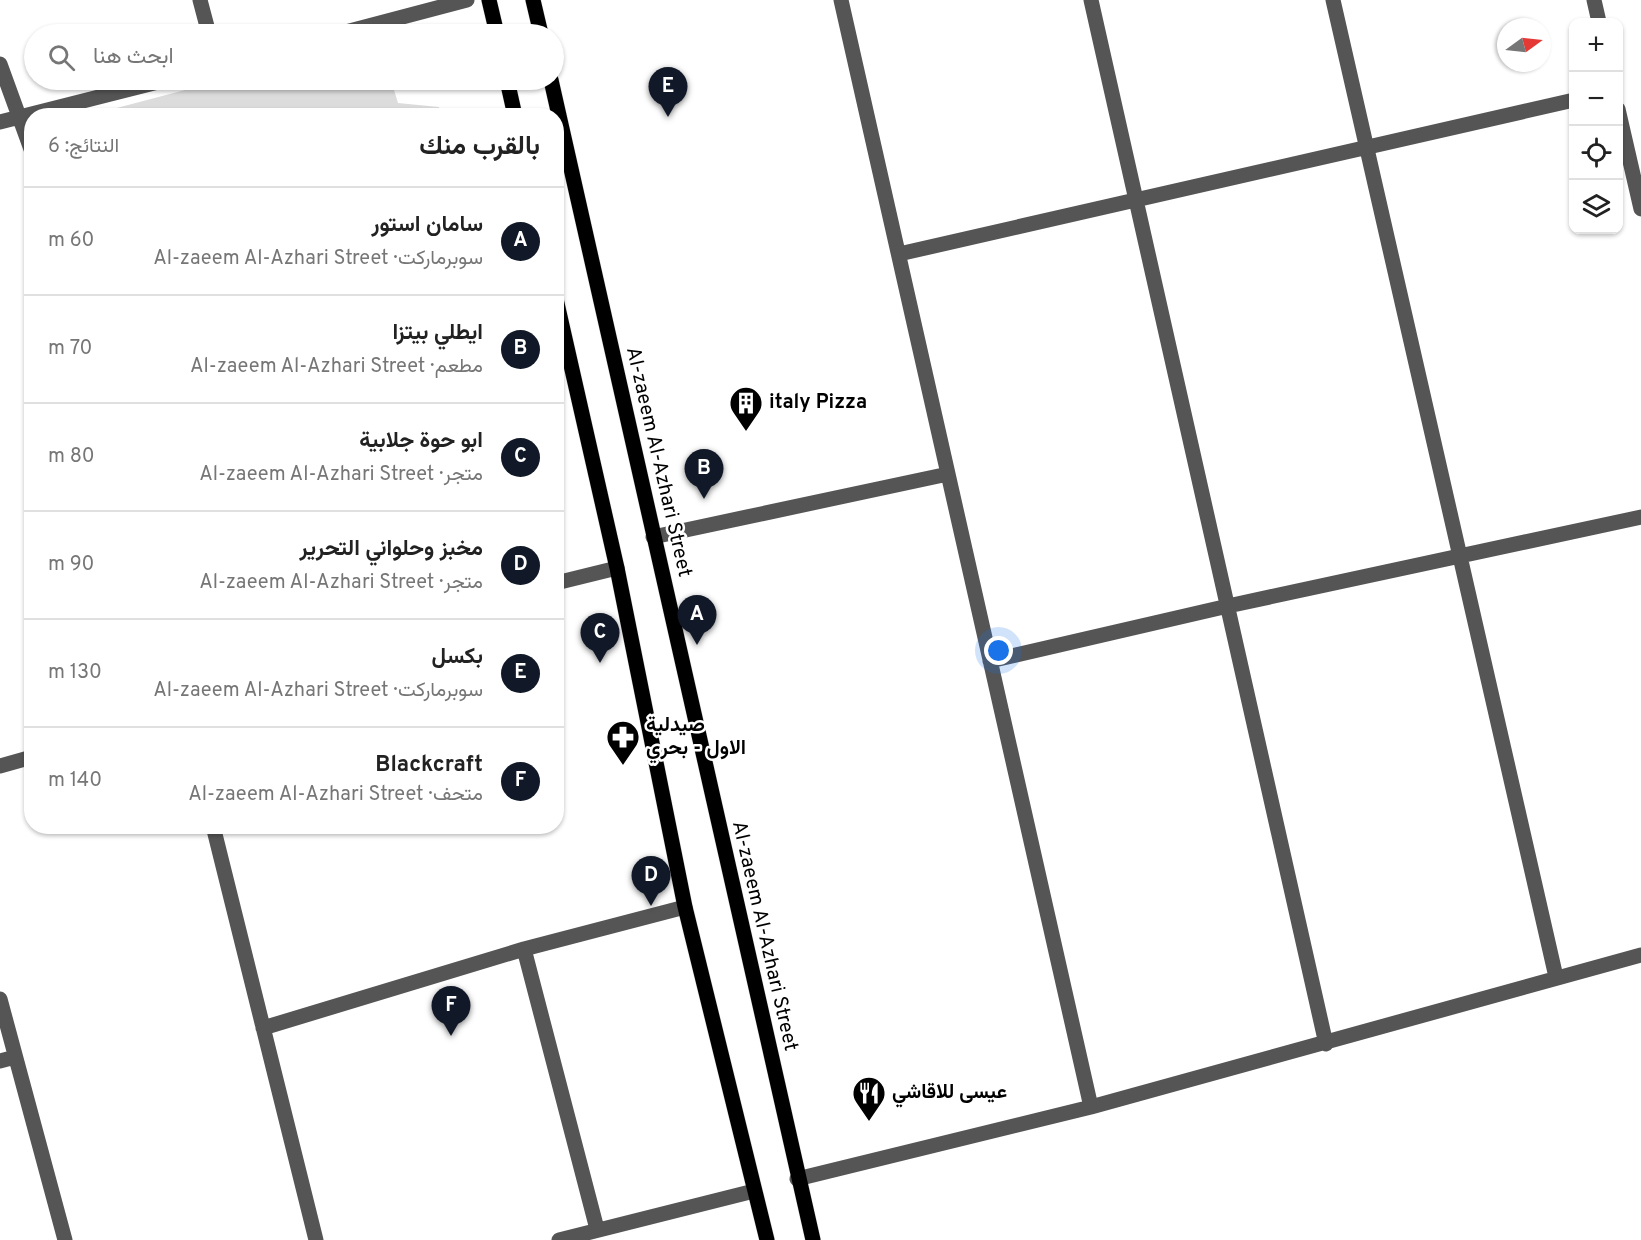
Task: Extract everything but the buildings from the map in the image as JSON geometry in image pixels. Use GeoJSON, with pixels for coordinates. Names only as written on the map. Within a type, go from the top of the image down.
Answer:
{"type":"FeatureCollection","features":[{"type":"Feature","properties":{"kind":"main road"},"geometry":{"type":"LineString","coordinates":[[489,0],[495,24]]}},
{"type":"Feature","properties":{"kind":"main road"},"geometry":{"type":"LineString","coordinates":[[533,0],[539,24]]}},
{"type":"Feature","properties":{"kind":"main road"},"geometry":{"type":"LineString","coordinates":[[509,90],[513,108]]}},
{"type":"Feature","properties":{"kind":"main road","name":"Al-zaeem Al-Azhari Street"},"geometry":{"type":"LineString","coordinates":[[553,90],[557,108]]}},
{"type":"Feature","properties":{"kind":"main road","name":"Al-zaeem Al-Azhari Street"},"geometry":{"type":"LineString","coordinates":[[564,138],[797,1179],[813,1240]]}},
{"type":"Feature","properties":{"kind":"main road"},"geometry":{"type":"LineString","coordinates":[[564,334],[617,568],[685,908],[767,1240]]}},
{"type":"Feature","properties":{"kind":"street"},"geometry":{"type":"LineString","coordinates":[[200,0],[206,24]]}},
{"type":"Feature","properties":{"kind":"street"},"geometry":{"type":"LineString","coordinates":[[376,24],[467,0]]}},
{"type":"Feature","properties":{"kind":"street"},"geometry":{"type":"LineString","coordinates":[[841,0],[1091,1107]]}},
{"type":"Feature","properties":{"kind":"street"},"geometry":{"type":"LineString","coordinates":[[1091,0],[1326,1044]]}},
{"type":"Feature","properties":{"kind":"street"},"geometry":{"type":"LineString","coordinates":[[1332,0],[1556,977]]}},
{"type":"Feature","properties":{"kind":"street"},"geometry":{"type":"LineString","coordinates":[[1594,0],[1598,18]]}},
{"type":"Feature","properties":{"kind":"street"},"geometry":{"type":"LineString","coordinates":[[0,64],[24,133]]}},
{"type":"Feature","properties":{"kind":"street"},"geometry":{"type":"LineString","coordinates":[[53,108],[126,90]]}},
{"type":"Feature","properties":{"kind":"street"},"geometry":{"type":"LineString","coordinates":[[899,255],[1569,101]]}},
{"type":"Feature","properties":{"kind":"street"},"geometry":{"type":"LineString","coordinates":[[0,122],[24,115]]}},
{"type":"Feature","properties":{"kind":"street"},"geometry":{"type":"LineString","coordinates":[[1622,126],[1641,209]]}},
{"type":"Feature","properties":{"kind":"street"},"geometry":{"type":"LineString","coordinates":[[653,537],[948,474]]}},
{"type":"Feature","properties":{"kind":"street"},"geometry":{"type":"LineString","coordinates":[[990,661],[1227,606],[1641,517]]}},
{"type":"Feature","properties":{"kind":"street"},"geometry":{"type":"LineString","coordinates":[[564,582],[617,568]]}},
{"type":"Feature","properties":{"kind":"street"},"geometry":{"type":"LineString","coordinates":[[0,766],[24,760]]}},
{"type":"Feature","properties":{"kind":"street"},"geometry":{"type":"LineString","coordinates":[[215,834],[316,1240]]}},
{"type":"Feature","properties":{"kind":"street"},"geometry":{"type":"LineString","coordinates":[[263,1028],[524,949],[685,908]]}},
{"type":"Feature","properties":{"kind":"street"},"geometry":{"type":"LineString","coordinates":[[524,949],[597,1229]]}},
{"type":"Feature","properties":{"kind":"street"},"geometry":{"type":"LineString","coordinates":[[797,1179],[1091,1107],[1326,1044],[1556,977],[1641,955]]}},
{"type":"Feature","properties":{"kind":"street"},"geometry":{"type":"LineString","coordinates":[[0,999],[8,1059],[64,1240]]}},
{"type":"Feature","properties":{"kind":"street"},"geometry":{"type":"LineString","coordinates":[[559,1240],[754,1191]]}},
{"type":"Feature","properties":{"kind":"shaded area"},"geometry":{"type":"Polygon","coordinates":[[[185,90],[394,90],[398,103],[439,108],[117,108],[185,90]]]}},
{"type":"Feature","properties":{"kind":"place","name":"بكسل"},"geometry":{"type":"Point","coordinates":[668,117]}},
{"type":"Feature","properties":{"kind":"place","name":"italy Pizza"},"geometry":{"type":"Point","coordinates":[746,432]}},
{"type":"Feature","properties":{"kind":"place","name":"ايطلي بيتزا"},"geometry":{"type":"Point","coordinates":[704,499]}},
{"type":"Feature","properties":{"kind":"place","name":"سامان استور"},"geometry":{"type":"Point","coordinates":[697,645]}},
{"type":"Feature","properties":{"kind":"place","name":"ابو حوة جلابية"},"geometry":{"type":"Point","coordinates":[600,663]}},
{"type":"Feature","properties":{"kind":"place","name":"صيدلية الاول - بحري"},"geometry":{"type":"Point","coordinates":[623,766]}},
{"type":"Feature","properties":{"kind":"place","name":"مخبز وحلواني التحرير"},"geometry":{"type":"Point","coordinates":[651,906]}},
{"type":"Feature","properties":{"kind":"place","name":"Blackcraft"},"geometry":{"type":"Point","coordinates":[451,1036]}},
{"type":"Feature","properties":{"kind":"place","name":"عيسى للاقاشي"},"geometry":{"type":"Point","coordinates":[869,1122]}}]}
